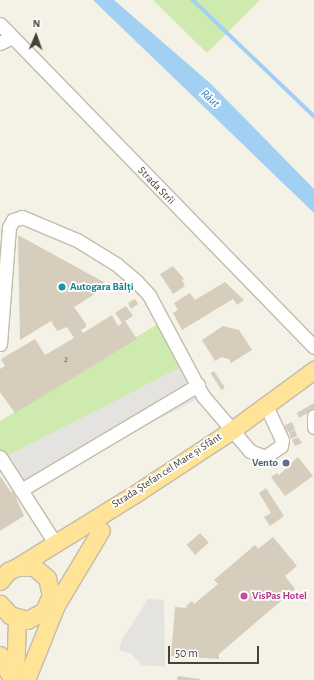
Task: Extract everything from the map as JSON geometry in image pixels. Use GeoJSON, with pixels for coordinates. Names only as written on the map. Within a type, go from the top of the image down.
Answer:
{"type":"FeatureCollection","features":[{"type":"Feature","properties":{"kind":"main road","name":"Strada Ștefan cel Mare și Sfânt"},"geometry":{"type":"LineString","coordinates":[[1,579],[17,567],[138,492],[232,430],[314,370]]}},
{"type":"Feature","properties":{"kind":"main road"},"geometry":{"type":"LineString","coordinates":[[10,613],[44,611],[51,595],[101,530],[138,492]]}},
{"type":"Feature","properties":{"kind":"main road"},"geometry":{"type":"LineString","coordinates":[[25,680],[56,605],[101,530]]}},
{"type":"Feature","properties":{"kind":"main road"},"geometry":{"type":"LineString","coordinates":[[17,567],[25,566],[41,572],[50,586],[51,595]]}},
{"type":"Feature","properties":{"kind":"main road"},"geometry":{"type":"LineString","coordinates":[[10,613],[25,680]]}},
{"type":"Feature","properties":{"kind":"main road"},"geometry":{"type":"LineString","coordinates":[[10,613],[13,680]]}},
{"type":"Feature","properties":{"kind":"main road"},"geometry":{"type":"LineString","coordinates":[[0,655],[13,680]]}},
{"type":"Feature","properties":{"kind":"street","name":"Strada Strîi"},"geometry":{"type":"LineString","coordinates":[[0,24],[314,347]]}},
{"type":"Feature","properties":{"kind":"street"},"geometry":{"type":"LineString","coordinates":[[0,43],[12,36]]}},
{"type":"Feature","properties":{"kind":"street"},"geometry":{"type":"LineString","coordinates":[[0,344],[9,227],[13,220],[22,217],[77,240],[116,264],[136,281],[149,295],[198,385],[232,430],[258,456],[265,457],[281,446],[281,434],[266,405]]}},
{"type":"Feature","properties":{"kind":"street"},"geometry":{"type":"LineString","coordinates":[[21,490],[198,385]]}},
{"type":"Feature","properties":{"kind":"street"},"geometry":{"type":"LineString","coordinates":[[314,416],[314,427]]}},
{"type":"Feature","properties":{"kind":"street"},"geometry":{"type":"LineString","coordinates":[[0,457],[55,543]]}},
{"type":"Feature","properties":{"kind":"green space"},"geometry":{"type":"Polygon","coordinates":[[[153,0],[260,0],[207,53],[153,0]]]}},
{"type":"Feature","properties":{"kind":"green space"},"geometry":{"type":"Polygon","coordinates":[[[164,320],[187,364],[10,474],[0,457],[0,421],[164,320]]]}},
{"type":"Feature","properties":{"kind":"shaded area"},"geometry":{"type":"Polygon","coordinates":[[[187,364],[203,396],[18,491],[2,458],[187,364]]]}},
{"type":"Feature","properties":{"kind":"shaded area"},"geometry":{"type":"Polygon","coordinates":[[[148,599],[164,600],[165,667],[141,665],[132,654],[119,650],[122,640],[148,599]]]}},
{"type":"Feature","properties":{"kind":"water","name":"Răut"},"geometry":{"type":"Polygon","coordinates":[[[93,0],[114,0],[211,84],[314,189],[314,213],[93,0]]]}},
{"type":"Feature","properties":{"kind":"building"},"geometry":{"type":"Polygon","coordinates":[[[18,235],[109,285],[74,307],[86,324],[86,327],[81,330],[83,333],[112,315],[118,326],[122,323],[115,313],[126,306],[133,316],[125,321],[137,339],[15,413],[0,392],[0,369],[5,366],[1,359],[35,339],[45,355],[74,338],[67,327],[57,331],[51,321],[20,340],[18,235]]]}},
{"type":"Feature","properties":{"kind":"building"},"geometry":{"type":"Polygon","coordinates":[[[173,266],[184,279],[182,280],[185,286],[173,294],[160,274],[173,266]]]}},
{"type":"Feature","properties":{"kind":"building"},"geometry":{"type":"Polygon","coordinates":[[[225,282],[244,300],[237,305],[233,299],[182,330],[173,313],[178,310],[174,303],[190,293],[195,300],[225,282]]]}},
{"type":"Feature","properties":{"kind":"building"},"geometry":{"type":"Polygon","coordinates":[[[135,299],[138,304],[131,309],[128,303],[135,299]]]}},
{"type":"Feature","properties":{"kind":"building"},"geometry":{"type":"Polygon","coordinates":[[[223,326],[239,330],[252,350],[231,363],[229,359],[221,357],[215,361],[202,340],[223,326]]]}},
{"type":"Feature","properties":{"kind":"building"},"geometry":{"type":"Polygon","coordinates":[[[214,371],[225,388],[222,390],[211,373],[214,371]]]}},
{"type":"Feature","properties":{"kind":"building"},"geometry":{"type":"Polygon","coordinates":[[[314,403],[314,409],[299,418],[297,413],[314,403]]]}},
{"type":"Feature","properties":{"kind":"building"},"geometry":{"type":"Polygon","coordinates":[[[292,422],[295,429],[288,432],[285,425],[292,422]]]}},
{"type":"Feature","properties":{"kind":"building"},"geometry":{"type":"Polygon","coordinates":[[[295,430],[297,436],[291,439],[289,432],[295,430]]]}},
{"type":"Feature","properties":{"kind":"building"},"geometry":{"type":"Polygon","coordinates":[[[298,437],[302,443],[295,446],[292,440],[298,437]]]}},
{"type":"Feature","properties":{"kind":"building"},"geometry":{"type":"Polygon","coordinates":[[[298,457],[313,476],[285,496],[271,477],[277,473],[279,475],[298,457]]]}},
{"type":"Feature","properties":{"kind":"building"},"geometry":{"type":"Polygon","coordinates":[[[0,476],[11,492],[13,491],[24,516],[0,531],[0,476]]]}},
{"type":"Feature","properties":{"kind":"building"},"geometry":{"type":"Polygon","coordinates":[[[266,488],[284,516],[270,526],[264,517],[271,513],[259,493],[266,488]]]}},
{"type":"Feature","properties":{"kind":"building"},"geometry":{"type":"Polygon","coordinates":[[[200,533],[209,543],[195,555],[187,545],[200,533]]]}},
{"type":"Feature","properties":{"kind":"building"},"geometry":{"type":"Polygon","coordinates":[[[273,537],[297,566],[285,576],[295,589],[219,654],[219,659],[171,656],[175,607],[187,608],[186,606],[192,601],[194,604],[218,584],[214,580],[255,545],[258,549],[273,537]]]}},
{"type":"Feature","properties":{"kind":"building"},"geometry":{"type":"Polygon","coordinates":[[[178,676],[200,679],[200,680],[177,680],[178,676]]]}},
{"type":"Feature","properties":{"kind":"waterway"},"geometry":{"type":"LineString","coordinates":[[193,0],[314,116]]}},
{"type":"Feature","properties":{"kind":"place","name":"Autogara Bălți"},"geometry":{"type":"Point","coordinates":[62,287]}},
{"type":"Feature","properties":{"kind":"place","name":"Vento"},"geometry":{"type":"Point","coordinates":[286,463]}},
{"type":"Feature","properties":{"kind":"place","name":"VisPas Hotel"},"geometry":{"type":"Point","coordinates":[244,596]}}]}
